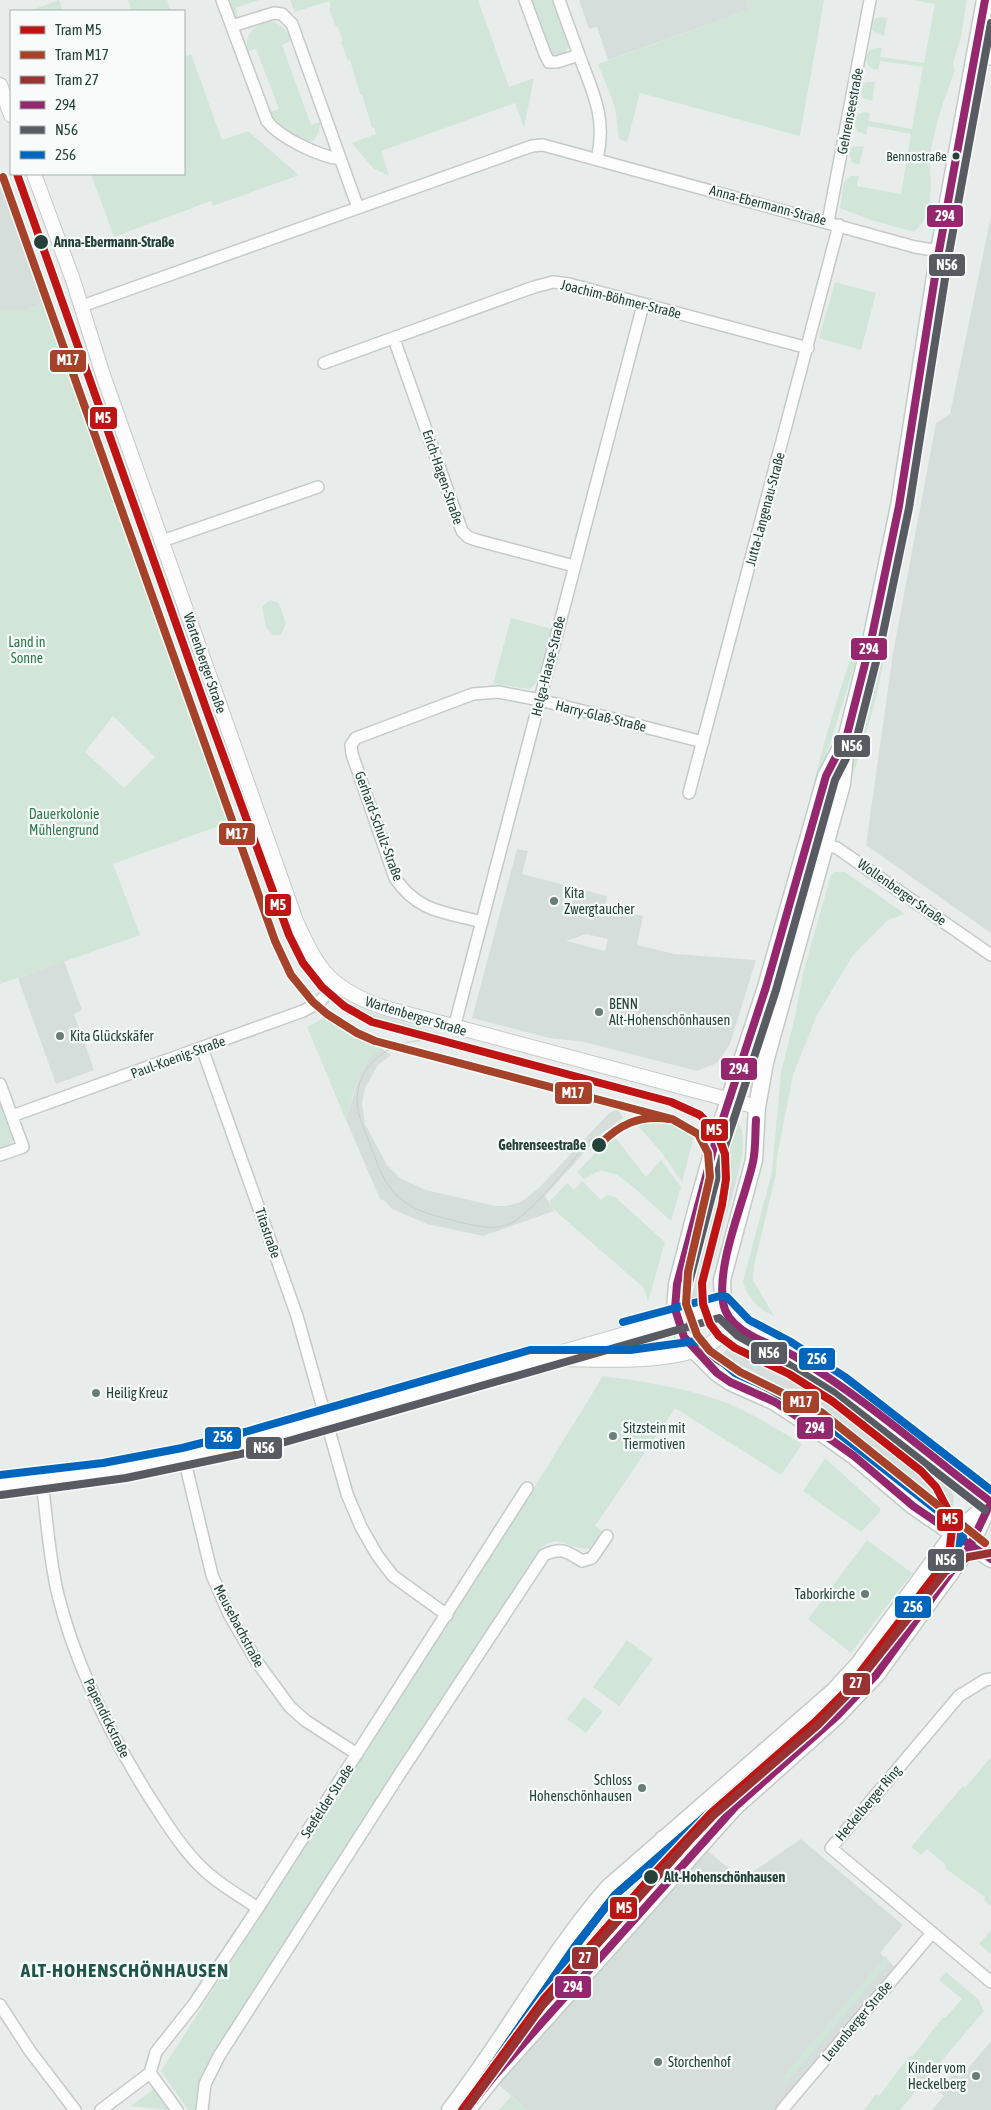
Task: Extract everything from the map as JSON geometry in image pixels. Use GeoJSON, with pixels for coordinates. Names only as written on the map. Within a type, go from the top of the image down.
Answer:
{"type":"FeatureCollection","features":[{"type":"Feature","properties":{"kind":"main road"},"geometry":{"type":"LineString","coordinates":[[985,0],[983,57],[939,251],[895,523],[872,636],[847,735],[842,784],[765,1062],[757,1107],[754,1160],[722,1280],[723,1306],[736,1324],[815,1368],[847,1389],[991,1502]]}},
{"type":"Feature","properties":{"kind":"main road"},"geometry":{"type":"LineString","coordinates":[[847,735],[826,776],[766,987],[712,1152],[677,1284],[675,1309],[684,1337],[695,1351],[730,1382],[775,1402],[833,1441],[953,1535],[991,1559]]}},
{"type":"Feature","properties":{"kind":"main road"},"geometry":{"type":"LineString","coordinates":[[467,2110],[576,1925],[608,1888],[834,1692],[858,1665],[953,1535],[991,1502]]}},
{"type":"Feature","properties":{"kind":"main road"},"geometry":{"type":"LineString","coordinates":[[450,2110],[489,2071],[749,1792],[832,1721],[876,1675],[970,1546],[991,1502]]}},
{"type":"Feature","properties":{"kind":"main road"},"geometry":{"type":"LineString","coordinates":[[664,1838],[674,1842],[682,1850],[686,1860]]}},
{"type":"Feature","properties":{"kind":"street"},"geometry":{"type":"LineString","coordinates":[[222,0],[267,121],[273,128],[326,157],[340,159]]}},
{"type":"Feature","properties":{"kind":"street"},"geometry":{"type":"LineString","coordinates":[[525,0],[549,62],[557,62],[579,55]]}},
{"type":"Feature","properties":{"kind":"street"},"geometry":{"type":"LineString","coordinates":[[559,0],[601,118],[602,139],[597,159]]}},
{"type":"Feature","properties":{"kind":"street","name":"Gehrenseestraße"},"geometry":{"type":"LineString","coordinates":[[834,223],[870,0]]}},
{"type":"Feature","properties":{"kind":"street"},"geometry":{"type":"LineString","coordinates":[[232,26],[274,13],[282,14],[292,24],[358,208]]}},
{"type":"Feature","properties":{"kind":"street"},"geometry":{"type":"LineString","coordinates":[[0,85],[10,112]]}},
{"type":"Feature","properties":{"kind":"street","name":"Anna-Ebermann-Straße"},"geometry":{"type":"LineString","coordinates":[[82,306],[532,146],[543,145],[834,223],[915,247],[939,251]]}},
{"type":"Feature","properties":{"kind":"street","name":"Wartenberger Straße"},"geometry":{"type":"LineString","coordinates":[[34,175],[82,306],[103,375],[296,921],[317,962],[336,985],[364,1001],[454,1028],[757,1107]]}},
{"type":"Feature","properties":{"kind":"street","name":"Jutta-Langenau-Straße"},"geometry":{"type":"LineString","coordinates":[[689,793],[808,348],[834,223]]}},
{"type":"Feature","properties":{"kind":"street","name":"Joachim-Böhmer-Straße"},"geometry":{"type":"LineString","coordinates":[[324,363],[534,287],[553,282],[570,284],[808,348]]}},
{"type":"Feature","properties":{"kind":"street","name":"Helga-Haase-Straße"},"geometry":{"type":"LineString","coordinates":[[454,1028],[643,304]]}},
{"type":"Feature","properties":{"kind":"street","name":"Erich-Hagen-Straße"},"geometry":{"type":"LineString","coordinates":[[394,339],[462,531],[468,537],[476,540],[574,566]]}},
{"type":"Feature","properties":{"kind":"street"},"geometry":{"type":"LineString","coordinates":[[162,541],[318,487]]}},
{"type":"Feature","properties":{"kind":"street","name":"Harry-Glaß-Straße"},"geometry":{"type":"LineString","coordinates":[[356,738],[473,694],[498,692],[540,700],[703,742]]}},
{"type":"Feature","properties":{"kind":"street","name":"Gerhard-Schulz-Straße"},"geometry":{"type":"LineString","coordinates":[[356,738],[351,745],[352,754],[396,878],[403,889],[411,898],[426,907],[482,922]]}},
{"type":"Feature","properties":{"kind":"street","name":"Wollenberger Straße"},"geometry":{"type":"LineString","coordinates":[[808,840],[837,848],[991,955]]}},
{"type":"Feature","properties":{"kind":"street","name":"Paul-Koenig-Straße"},"geometry":{"type":"LineString","coordinates":[[12,1116],[303,1012],[318,1003],[336,985]]}},
{"type":"Feature","properties":{"kind":"street","name":"Titastraße"},"geometry":{"type":"LineString","coordinates":[[202,1048],[297,1316],[347,1494],[361,1527],[377,1555],[393,1576],[447,1615]]}},
{"type":"Feature","properties":{"kind":"street"},"geometry":{"type":"LineString","coordinates":[[0,1084],[23,1147],[0,1155]]}},
{"type":"Feature","properties":{"kind":"street"},"geometry":{"type":"LineString","coordinates":[[0,1485],[42,1482],[106,1473],[184,1458],[723,1306]]}},
{"type":"Feature","properties":{"kind":"street"},"geometry":{"type":"LineString","coordinates":[[532,1360],[631,1360],[695,1351],[715,1341],[736,1324]]}},
{"type":"Feature","properties":{"kind":"street","name":"Meusebachstraße"},"geometry":{"type":"LineString","coordinates":[[184,1458],[212,1575],[229,1614],[252,1654],[290,1707],[357,1754]]}},
{"type":"Feature","properties":{"kind":"street","name":"Papendickstraße"},"geometry":{"type":"LineString","coordinates":[[42,1482],[58,1594],[84,1671],[106,1720],[142,1785],[187,1850],[200,1865],[225,1887],[258,1908]]}},
{"type":"Feature","properties":{"kind":"street","name":"Seefelder Straße"},"geometry":{"type":"LineString","coordinates":[[150,2073],[156,2052],[194,2004],[258,1908],[527,1488]]}},
{"type":"Feature","properties":{"kind":"street"},"geometry":{"type":"LineString","coordinates":[[202,2110],[205,2084],[219,2056],[399,1775],[544,1555],[556,1550],[566,1551],[582,1560],[592,1558],[607,1536]]}},
{"type":"Feature","properties":{"kind":"street","name":"Heckelberger Ring"},"geometry":{"type":"LineString","coordinates":[[991,1679],[985,1680],[958,1696],[831,1848],[991,1982]]}},
{"type":"Feature","properties":{"kind":"street","name":"Leuenberger Straße"},"geometry":{"type":"LineString","coordinates":[[782,2110],[932,1933]]}},
{"type":"Feature","properties":{"kind":"street"},"geometry":{"type":"LineString","coordinates":[[0,2005],[30,2051],[74,2110]]}},
{"type":"Feature","properties":{"kind":"street"},"geometry":{"type":"LineString","coordinates":[[101,2110],[150,2073],[177,2110]]}},
{"type":"Feature","properties":{"kind":"shaded area"},"geometry":{"type":"Polygon","coordinates":[[[579,0],[746,0],[749,10],[608,60],[597,27],[589,29],[579,0]]]}},
{"type":"Feature","properties":{"kind":"shaded area"},"geometry":{"type":"Polygon","coordinates":[[[0,177],[45,302],[27,310],[0,311],[0,177]]]}},
{"type":"Feature","properties":{"kind":"shaded area"},"geometry":{"type":"Polygon","coordinates":[[[991,216],[991,933],[866,845],[893,653],[936,423],[950,414],[991,216]]]}},
{"type":"Feature","properties":{"kind":"shaded area"},"geometry":{"type":"Polygon","coordinates":[[[517,849],[528,851],[522,874],[607,896],[605,906],[643,916],[637,945],[675,954],[756,960],[730,1044],[717,1063],[697,1071],[584,1042],[549,1038],[472,1018],[517,849]],[[586,934],[566,941],[605,951],[608,939],[586,934]]]}},
{"type":"Feature","properties":{"kind":"shaded area","name":"Kita Glückskäfer"},"geometry":{"type":"Polygon","coordinates":[[[64,961],[82,1010],[74,1014],[94,1070],[56,1084],[18,978],[64,961]]]}},
{"type":"Feature","properties":{"kind":"shaded area"},"geometry":{"type":"Polygon","coordinates":[[[381,1048],[391,1055],[378,1065],[365,1088],[362,1103],[365,1124],[387,1165],[400,1178],[426,1190],[495,1206],[506,1206],[521,1202],[539,1188],[609,1113],[618,1109],[623,1118],[601,1134],[545,1196],[554,1211],[483,1236],[427,1224],[392,1209],[385,1201],[380,1199],[346,1120],[360,1073],[372,1055],[381,1048]]]}},
{"type":"Feature","properties":{"kind":"shaded area"},"geometry":{"type":"Polygon","coordinates":[[[726,1144],[732,1171],[731,1182],[736,1182],[711,1272],[706,1270],[703,1285],[707,1287],[706,1294],[690,1304],[686,1301],[684,1292],[687,1281],[691,1282],[695,1267],[692,1266],[726,1144]]]}},
{"type":"Feature","properties":{"kind":"shaded area"},"geometry":{"type":"Polygon","coordinates":[[[732,1342],[809,1383],[850,1410],[937,1482],[941,1478],[954,1496],[953,1506],[945,1511],[930,1509],[918,1493],[836,1424],[789,1393],[723,1354],[732,1342]]]}},
{"type":"Feature","properties":{"kind":"shaded area"},"geometry":{"type":"Polygon","coordinates":[[[801,1839],[903,1925],[880,1953],[897,1969],[777,2110],[527,2110],[498,2084],[704,1848],[742,1879],[801,1839]]]}},
{"type":"Feature","properties":{"kind":"shaded area","name":"Kinder vom Heckelberg"},"geometry":{"type":"Polygon","coordinates":[[[991,2041],[991,2110],[932,2110],[944,2096],[938,2091],[954,2072],[961,2077],[991,2041]]]}},
{"type":"Feature","properties":{"kind":"green space"},"geometry":{"type":"Polygon","coordinates":[[[59,0],[63,10],[32,10],[59,0]]]}},
{"type":"Feature","properties":{"kind":"green space"},"geometry":{"type":"Polygon","coordinates":[[[128,0],[167,0],[171,10],[132,10],[128,0]]]}},
{"type":"Feature","properties":{"kind":"green space"},"geometry":{"type":"Polygon","coordinates":[[[227,0],[259,0],[236,8],[238,17],[236,18],[233,16],[227,0]]]}},
{"type":"Feature","properties":{"kind":"green space"},"geometry":{"type":"Polygon","coordinates":[[[290,0],[478,0],[509,87],[534,78],[524,128],[515,103],[381,151],[389,176],[373,168],[352,143],[376,134],[374,127],[372,128],[362,94],[360,94],[350,60],[348,61],[341,42],[343,41],[338,27],[336,27],[329,9],[331,8],[329,1],[295,12],[290,0]]]}},
{"type":"Feature","properties":{"kind":"green space"},"geometry":{"type":"Polygon","coordinates":[[[530,0],[553,0],[569,45],[565,53],[556,56],[550,53],[530,0]]]}},
{"type":"Feature","properties":{"kind":"green space"},"geometry":{"type":"Polygon","coordinates":[[[746,0],[824,0],[800,136],[640,93],[627,142],[619,139],[615,107],[598,64],[749,10],[746,0]]]}},
{"type":"Feature","properties":{"kind":"green space"},"geometry":{"type":"Polygon","coordinates":[[[912,0],[967,0],[961,37],[953,63],[955,70],[939,117],[931,150],[929,207],[926,216],[914,232],[871,220],[840,208],[844,182],[850,176],[859,176],[857,186],[901,194],[911,134],[868,126],[866,135],[857,131],[854,123],[856,115],[865,112],[870,113],[869,121],[912,129],[923,67],[880,61],[878,70],[871,68],[865,58],[872,50],[882,48],[880,57],[924,63],[935,4],[912,0]]]}},
{"type":"Feature","properties":{"kind":"green space"},"geometry":{"type":"Polygon","coordinates":[[[887,18],[884,36],[875,33],[871,28],[874,19],[887,18]]]}},
{"type":"Feature","properties":{"kind":"green space"},"geometry":{"type":"Polygon","coordinates":[[[268,22],[275,22],[289,35],[291,41],[282,45],[311,125],[320,122],[319,132],[313,142],[300,139],[287,132],[273,118],[270,112],[279,109],[256,49],[248,51],[248,39],[253,29],[268,22]]]}},
{"type":"Feature","properties":{"kind":"green space"},"geometry":{"type":"Polygon","coordinates":[[[185,51],[187,56],[191,54],[222,140],[248,131],[299,175],[213,206],[211,201],[114,237],[91,175],[185,175],[185,51]]]}},
{"type":"Feature","properties":{"kind":"green space"},"geometry":{"type":"Polygon","coordinates":[[[866,82],[875,82],[872,101],[863,98],[860,92],[862,85],[866,82]]]}},
{"type":"Feature","properties":{"kind":"green space"},"geometry":{"type":"Polygon","coordinates":[[[852,147],[864,147],[859,165],[852,162],[849,153],[852,147]]]}},
{"type":"Feature","properties":{"kind":"green space"},"geometry":{"type":"Polygon","coordinates":[[[835,282],[876,293],[861,350],[819,338],[835,282]]]}},
{"type":"Feature","properties":{"kind":"green space","name":"Dauerkolonie Mühlengrund"},"geometry":{"type":"Polygon","coordinates":[[[45,302],[230,822],[113,864],[140,935],[0,984],[0,311],[27,310],[45,302]],[[113,716],[85,752],[124,788],[155,757],[113,716]]]}},
{"type":"Feature","properties":{"kind":"green space"},"geometry":{"type":"Polygon","coordinates":[[[270,600],[279,603],[286,624],[281,635],[273,635],[266,627],[262,606],[270,600]]]}},
{"type":"Feature","properties":{"kind":"green space"},"geometry":{"type":"Polygon","coordinates":[[[511,618],[552,629],[538,681],[530,689],[493,684],[511,618]]]}},
{"type":"Feature","properties":{"kind":"green space"},"geometry":{"type":"Polygon","coordinates":[[[855,644],[861,645],[811,804],[809,802],[819,762],[855,644]]]}},
{"type":"Feature","properties":{"kind":"green space"},"geometry":{"type":"Polygon","coordinates":[[[885,654],[876,698],[865,737],[858,730],[875,659],[885,654]]]}},
{"type":"Feature","properties":{"kind":"green space"},"geometry":{"type":"Polygon","coordinates":[[[855,746],[861,749],[842,810],[855,746]]]}},
{"type":"Feature","properties":{"kind":"green space"},"geometry":{"type":"Polygon","coordinates":[[[834,872],[845,872],[905,914],[888,920],[853,955],[817,1015],[793,1075],[777,1156],[776,1174],[754,1266],[753,1280],[774,1316],[763,1310],[750,1298],[743,1281],[772,1172],[781,1072],[795,1017],[803,973],[831,875],[834,872]]]}},
{"type":"Feature","properties":{"kind":"green space"},"geometry":{"type":"Polygon","coordinates":[[[345,1001],[375,1014],[438,1033],[443,1040],[383,1023],[343,1004],[345,1001]]]}},
{"type":"Feature","properties":{"kind":"green space"},"geometry":{"type":"Polygon","coordinates":[[[331,1011],[357,1028],[394,1042],[388,1046],[345,1027],[327,1015],[331,1011]]]}},
{"type":"Feature","properties":{"kind":"green space"},"geometry":{"type":"Polygon","coordinates":[[[324,1018],[350,1034],[381,1048],[373,1055],[362,1071],[346,1120],[307,1027],[324,1018]]]}},
{"type":"Feature","properties":{"kind":"green space"},"geometry":{"type":"Polygon","coordinates":[[[766,1022],[768,1024],[761,1054],[754,1052],[762,1024],[766,1022]]]}},
{"type":"Feature","properties":{"kind":"green space"},"geometry":{"type":"Polygon","coordinates":[[[0,1103],[13,1141],[11,1144],[0,1148],[0,1103]]]}},
{"type":"Feature","properties":{"kind":"green space"},"geometry":{"type":"Polygon","coordinates":[[[648,1117],[679,1125],[694,1136],[682,1182],[662,1153],[633,1120],[648,1117]]]}},
{"type":"Feature","properties":{"kind":"green space"},"geometry":{"type":"Polygon","coordinates":[[[738,1124],[743,1135],[742,1152],[736,1182],[731,1182],[728,1141],[732,1126],[738,1124]]]}},
{"type":"Feature","properties":{"kind":"green space"},"geometry":{"type":"Polygon","coordinates":[[[620,1127],[622,1129],[614,1136],[646,1177],[661,1160],[681,1187],[671,1221],[617,1175],[601,1170],[584,1179],[577,1172],[620,1127]]]}},
{"type":"Feature","properties":{"kind":"green space"},"geometry":{"type":"Polygon","coordinates":[[[582,1181],[601,1200],[607,1195],[615,1197],[665,1242],[648,1302],[644,1288],[552,1208],[550,1201],[567,1183],[574,1190],[582,1181]]]}},
{"type":"Feature","properties":{"kind":"green space"},"geometry":{"type":"Polygon","coordinates":[[[639,1333],[636,1350],[616,1351],[611,1348],[613,1341],[639,1333]]]}},
{"type":"Feature","properties":{"kind":"green space"},"geometry":{"type":"Polygon","coordinates":[[[765,1353],[798,1370],[835,1393],[934,1473],[931,1477],[850,1410],[809,1383],[763,1358],[765,1353]]]}},
{"type":"Feature","properties":{"kind":"green space"},"geometry":{"type":"Polygon","coordinates":[[[723,1354],[743,1366],[739,1375],[724,1364],[723,1354]]]}},
{"type":"Feature","properties":{"kind":"green space"},"geometry":{"type":"Polygon","coordinates":[[[756,1374],[836,1424],[918,1493],[915,1497],[878,1463],[839,1432],[776,1391],[753,1380],[756,1374]]]}},
{"type":"Feature","properties":{"kind":"green space"},"geometry":{"type":"Polygon","coordinates":[[[603,1376],[660,1385],[716,1399],[749,1413],[802,1444],[781,1475],[675,1408],[595,1526],[602,1531],[590,1548],[554,1542],[540,1549],[212,2055],[199,2088],[196,2110],[188,2110],[161,2071],[518,1514],[603,1376]]]}},
{"type":"Feature","properties":{"kind":"green space"},"geometry":{"type":"Polygon","coordinates":[[[825,1458],[880,1508],[880,1512],[861,1532],[803,1491],[825,1458]]]}},
{"type":"Feature","properties":{"kind":"green space"},"geometry":{"type":"Polygon","coordinates":[[[867,1540],[912,1573],[851,1653],[808,1619],[867,1540]]]}},
{"type":"Feature","properties":{"kind":"green space"},"geometry":{"type":"Polygon","coordinates":[[[627,1640],[653,1659],[619,1706],[593,1687],[627,1640]]]}},
{"type":"Feature","properties":{"kind":"green space"},"geometry":{"type":"Polygon","coordinates":[[[584,1697],[603,1711],[586,1733],[567,1719],[584,1697]]]}},
{"type":"Feature","properties":{"kind":"green space"},"geometry":{"type":"Polygon","coordinates":[[[991,1757],[991,1906],[984,1900],[985,1897],[945,1868],[946,1865],[927,1849],[921,1855],[911,1847],[963,1786],[965,1788],[991,1757]]]}},
{"type":"Feature","properties":{"kind":"green space"},"geometry":{"type":"Polygon","coordinates":[[[991,1930],[991,1954],[979,1944],[991,1930]]]}},
{"type":"Feature","properties":{"kind":"green space"},"geometry":{"type":"Polygon","coordinates":[[[886,1956],[889,1962],[786,2083],[782,2078],[886,1956]]]}},
{"type":"Feature","properties":{"kind":"green space"},"geometry":{"type":"Polygon","coordinates":[[[946,1972],[978,1999],[984,2011],[900,2110],[864,2110],[876,2094],[879,2096],[910,2055],[912,2057],[943,2017],[945,2018],[962,1999],[939,1980],[946,1972]]]}},
{"type":"Feature","properties":{"kind":"green space"},"geometry":{"type":"Polygon","coordinates":[[[154,2089],[168,2110],[131,2106],[154,2089]]]}},
{"type":"Feature","properties":{"kind":"green space"},"geometry":{"type":"Polygon","coordinates":[[[511,2096],[527,2110],[499,2110],[511,2096]]]}},
{"type":"Feature","properties":{"kind":"tram line","name":"M5"},"geometry":{"type":"LineString","coordinates":[[17,175],[208,714],[289,935],[303,963],[322,987],[344,1006],[372,1022],[671,1102],[700,1115],[717,1133],[725,1154],[726,1179],[722,1205],[702,1283],[703,1304],[710,1324],[719,1336],[735,1348],[789,1374],[832,1401],[921,1471],[936,1487],[948,1510],[952,1529],[950,1547],[943,1565],[846,1691],[815,1722],[711,1813],[651,1877],[543,2000],[462,2110]]}},
{"type":"Feature","properties":{"kind":"tram line","name":"M17"},"geometry":{"type":"LineString","coordinates":[[3,177],[275,941],[291,975],[313,1002],[327,1014],[357,1033],[375,1041],[672,1119],[698,1134],[708,1153],[710,1177],[688,1272],[686,1304],[697,1335],[710,1351],[740,1372],[821,1412],[985,1543]]}},
{"type":"Feature","properties":{"kind":"tram line"},"geometry":{"type":"LineString","coordinates":[[435,1041],[421,1040],[408,1042],[383,1053],[365,1072],[359,1085],[357,1106],[360,1119],[382,1174],[388,1186],[397,1196],[411,1206],[434,1215],[472,1225],[498,1227],[511,1223],[531,1208],[592,1138]]}},
{"type":"Feature","properties":{"kind":"tram line","name":"M17"},"geometry":{"type":"LineString","coordinates":[[599,1145],[622,1126],[648,1118],[669,1119]]}},
{"type":"Feature","properties":{"kind":"tram line","name":"27"},"geometry":{"type":"LineString","coordinates":[[466,2110],[543,2005],[690,1840],[714,1815],[818,1725],[849,1693],[945,1572],[968,1557],[991,1553]]}},
{"type":"Feature","properties":{"kind":"transit line","name":"294"},"geometry":{"type":"LineString","coordinates":[[985,0],[939,251],[899,506],[872,636],[847,735],[826,776],[766,987],[715,1143],[677,1284],[675,1309],[684,1337],[717,1373],[730,1382],[775,1402],[816,1429],[854,1456],[913,1506],[991,1559]]}},
{"type":"Feature","properties":{"kind":"transit line","name":"N56"},"geometry":{"type":"LineString","coordinates":[[462,2110],[574,1948],[615,1895],[841,1698],[866,1671],[963,1537],[960,1528],[858,1447],[807,1410],[718,1360],[705,1348],[692,1328],[685,1298],[725,1146],[776,990],[835,780],[857,737],[882,638],[909,508],[949,253],[991,23]]}},
{"type":"Feature","properties":{"kind":"transit line","name":"294"},"geometry":{"type":"LineString","coordinates":[[756,1120],[753,1162],[732,1232],[724,1269],[722,1286],[726,1313],[742,1330],[796,1357],[847,1390],[991,1502]]}},
{"type":"Feature","properties":{"kind":"transit line","name":"256"},"geometry":{"type":"LineString","coordinates":[[623,1322],[720,1296],[727,1297],[749,1320],[791,1342],[845,1377],[991,1490]]}},
{"type":"Feature","properties":{"kind":"transit line","name":"N56"},"geometry":{"type":"LineString","coordinates":[[1,1495],[126,1478],[250,1452],[719,1318],[738,1336],[834,1393],[985,1510]]}},
{"type":"Feature","properties":{"kind":"transit line","name":"256"},"geometry":{"type":"LineString","coordinates":[[0,1475],[103,1463],[182,1448],[245,1432],[530,1350],[630,1350],[696,1341],[735,1373],[780,1393],[832,1428],[961,1529],[963,1536],[961,1541],[866,1671],[841,1698],[615,1895],[574,1948],[462,2110]]}},
{"type":"Feature","properties":{"kind":"transit line","name":"294"},"geometry":{"type":"LineString","coordinates":[[467,2110],[495,2075],[735,1807],[837,1716],[876,1675],[970,1546],[988,1508]]}},
{"type":"Feature","properties":{"kind":"place","name":"Bennostraße"},"geometry":{"type":"Point","coordinates":[956,156]}},
{"type":"Feature","properties":{"kind":"place","name":"Anna-Ebermann-Straße"},"geometry":{"type":"Point","coordinates":[41,242]}},
{"type":"Feature","properties":{"kind":"place","name":"Kita Zwergtaucher"},"geometry":{"type":"Point","coordinates":[554,901]}},
{"type":"Feature","properties":{"kind":"place","name":"BENN Alt-Hohenschönhausen"},"geometry":{"type":"Point","coordinates":[599,1012]}},
{"type":"Feature","properties":{"kind":"place","name":"Kita Glückskäfer"},"geometry":{"type":"Point","coordinates":[60,1036]}},
{"type":"Feature","properties":{"kind":"place","name":"Gehrenseestraße"},"geometry":{"type":"Point","coordinates":[599,1145]}},
{"type":"Feature","properties":{"kind":"place","name":"Heilig Kreuz"},"geometry":{"type":"Point","coordinates":[96,1393]}},
{"type":"Feature","properties":{"kind":"place","name":"Sitzstein mit Tiermotiven"},"geometry":{"type":"Point","coordinates":[613,1436]}},
{"type":"Feature","properties":{"kind":"place","name":"Taborkirche"},"geometry":{"type":"Point","coordinates":[865,1594]}},
{"type":"Feature","properties":{"kind":"place","name":"Schloss Hohenschönhausen"},"geometry":{"type":"Point","coordinates":[642,1788]}},
{"type":"Feature","properties":{"kind":"place","name":"Alt-Hohenschönhausen"},"geometry":{"type":"Point","coordinates":[651,1877]}},
{"type":"Feature","properties":{"kind":"place","name":"Storchenhof"},"geometry":{"type":"Point","coordinates":[658,2062]}},
{"type":"Feature","properties":{"kind":"place","name":"Kinder vom Heckelberg"},"geometry":{"type":"Point","coordinates":[976,2076]}},
{"type":"Feature","properties":{"kind":"district","name":"ALT-HOHENSCHÖNHAUSEN"},"geometry":{"type":"Point","coordinates":[125,1970]}},
{"type":"Feature","properties":{"kind":"park label","name":"Land in Sonne"},"geometry":{"type":"Point","coordinates":[27,650]}}]}
